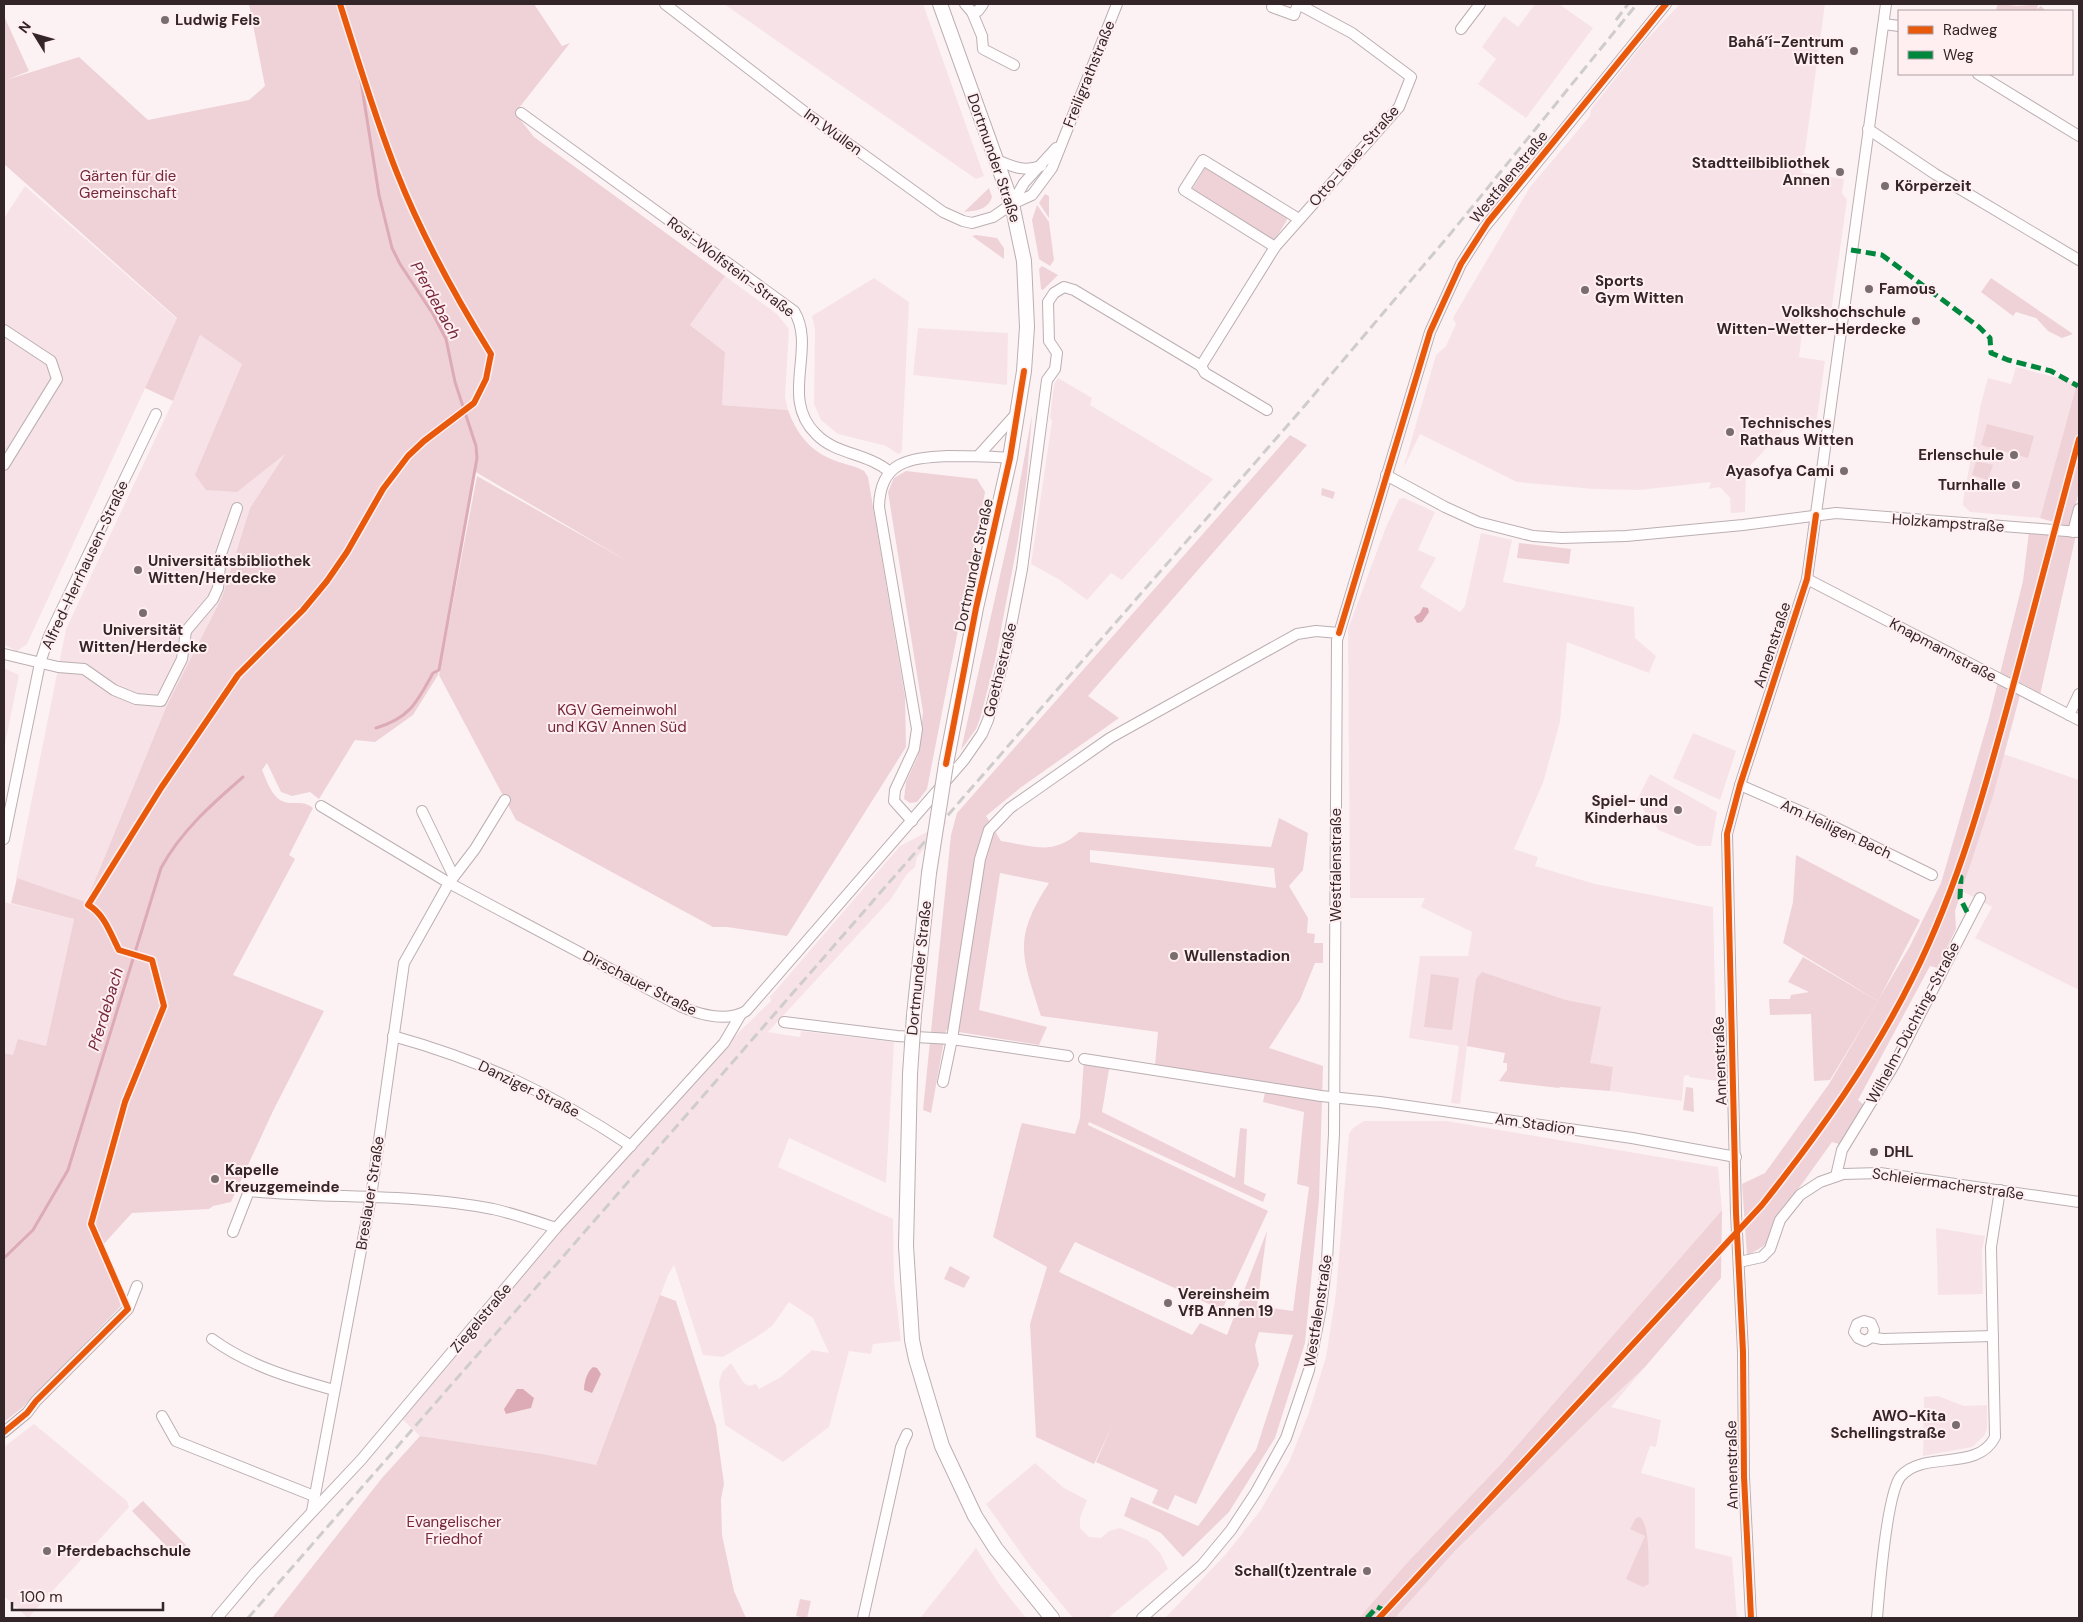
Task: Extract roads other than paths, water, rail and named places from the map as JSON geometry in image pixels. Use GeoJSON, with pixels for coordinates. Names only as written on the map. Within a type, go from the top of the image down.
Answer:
{"type":"FeatureCollection","features":[{"type":"Feature","properties":{"kind":"main road","name":"Dortmunder Straße"},"geometry":{"type":"LineString","coordinates":[[940,4],[1012,204],[1024,261],[1028,327],[1010,458],[976,608],[946,764],[929,874],[914,1015],[910,1074],[906,1246],[912,1340],[942,1446],[972,1511],[996,1549],[1052,1618]]}},
{"type":"Feature","properties":{"kind":"street","name":"Im Wullen"},"geometry":{"type":"LineString","coordinates":[[665,4],[806,113],[943,212],[972,223],[993,217],[1012,204]]}},
{"type":"Feature","properties":{"kind":"street"},"geometry":{"type":"LineString","coordinates":[[968,8],[978,11],[983,4]]}},
{"type":"Feature","properties":{"kind":"street","name":"Freiligrathstraße"},"geometry":{"type":"LineString","coordinates":[[1012,204],[1032,195],[1045,181],[1052,168],[1117,4]]}},
{"type":"Feature","properties":{"kind":"street","name":"Otto-Laue-Straße"},"geometry":{"type":"LineString","coordinates":[[1201,366],[1275,247],[1399,107],[1411,78],[1352,33],[1298,4],[1294,15],[1272,7],[1273,4]]}},
{"type":"Feature","properties":{"kind":"street"},"geometry":{"type":"LineString","coordinates":[[1461,29],[1480,4]]}},
{"type":"Feature","properties":{"kind":"street","name":"Westfalenstraße"},"geometry":{"type":"LineString","coordinates":[[1142,1618],[1202,1565],[1231,1530],[1273,1463],[1296,1411],[1309,1370],[1322,1308],[1330,1221],[1334,1098],[1337,836],[1336,648],[1430,332],[1461,264],[1488,222],[1666,4]]}},
{"type":"Feature","properties":{"kind":"street","name":"Annenstraße"},"geometry":{"type":"LineString","coordinates":[[1751,1618],[1744,1477],[1727,834],[1740,785],[1807,579],[1886,4]]}},
{"type":"Feature","properties":{"kind":"street"},"geometry":{"type":"LineString","coordinates":[[968,8],[982,36],[983,50],[1014,65]]}},
{"type":"Feature","properties":{"kind":"street"},"geometry":{"type":"LineString","coordinates":[[1884,24],[1898,26]]}},
{"type":"Feature","properties":{"kind":"street"},"geometry":{"type":"LineString","coordinates":[[1980,75],[2079,136]]}},
{"type":"Feature","properties":{"kind":"street","name":"Rosi-Wolfstein-Straße"},"geometry":{"type":"LineString","coordinates":[[521,113],[794,311],[798,318],[802,335],[798,399],[801,413],[807,423],[825,442],[839,449],[868,457],[890,472]]}},
{"type":"Feature","properties":{"kind":"street"},"geometry":{"type":"LineString","coordinates":[[1868,129],[1935,174],[2079,260]]}},
{"type":"Feature","properties":{"kind":"street","name":"Freiligrathstraße"},"geometry":{"type":"LineString","coordinates":[[1012,204],[1024,183],[1042,166],[1060,144]]}},
{"type":"Feature","properties":{"kind":"street"},"geometry":{"type":"LineString","coordinates":[[997,160],[1019,169],[1028,170],[1042,166]]}},
{"type":"Feature","properties":{"kind":"street","name":"Otto-Laue-Straße"},"geometry":{"type":"LineString","coordinates":[[1275,247],[1184,190],[1204,160],[1299,219]]}},
{"type":"Feature","properties":{"kind":"street","name":"Goethestraße"},"geometry":{"type":"LineString","coordinates":[[912,821],[964,760],[982,734],[988,720],[1007,647],[1022,570],[1047,380],[1055,369],[1057,353],[1049,341],[1047,317],[1051,297],[1064,287],[1074,290],[1201,366],[1205,373],[1267,410]]}},
{"type":"Feature","properties":{"kind":"street"},"geometry":{"type":"LineString","coordinates":[[4,330],[52,361],[57,379],[4,465]]}},
{"type":"Feature","properties":{"kind":"street","name":"Alfred-Herrhausen-Straße"},"geometry":{"type":"LineString","coordinates":[[4,838],[40,663],[49,636],[156,414]]}},
{"type":"Feature","properties":{"kind":"street"},"geometry":{"type":"LineString","coordinates":[[979,456],[1017,414]]}},
{"type":"Feature","properties":{"kind":"street"},"geometry":{"type":"LineString","coordinates":[[741,1014],[746,1011],[912,821],[894,801],[895,790],[914,749],[917,729],[879,507],[881,487],[890,472],[909,460],[979,456],[1010,458]]}},
{"type":"Feature","properties":{"kind":"street","name":"Holzkampstraße"},"geometry":{"type":"LineString","coordinates":[[1386,475],[1438,503],[1494,527],[1519,534],[1550,538],[1626,536],[1743,525],[1836,513],[2076,532]]}},
{"type":"Feature","properties":{"kind":"street"},"geometry":{"type":"LineString","coordinates":[[4,654],[40,663],[84,669],[114,690],[136,699],[161,701],[182,659],[186,631],[213,599],[218,588],[221,554],[237,508]]}},
{"type":"Feature","properties":{"kind":"street"},"geometry":{"type":"LineString","coordinates":[[2076,532],[2079,509]]}},
{"type":"Feature","properties":{"kind":"street","name":"Knapmannstraße"},"geometry":{"type":"LineString","coordinates":[[1807,579],[2079,720]]}},
{"type":"Feature","properties":{"kind":"street"},"geometry":{"type":"LineString","coordinates":[[943,1082],[952,1039],[980,859],[986,835],[1001,815],[1110,738],[1297,634],[1316,631],[1339,633]]}},
{"type":"Feature","properties":{"kind":"street"},"geometry":{"type":"LineString","coordinates":[[2068,715],[2079,694]]}},
{"type":"Feature","properties":{"kind":"street","name":"Am Heiligen Bach"},"geometry":{"type":"LineString","coordinates":[[1740,785],[1818,819],[1932,875]]}},
{"type":"Feature","properties":{"kind":"street"},"geometry":{"type":"LineString","coordinates":[[422,811],[451,879],[475,849],[505,800]]}},
{"type":"Feature","properties":{"kind":"street","name":"Dirschauer Straße"},"geometry":{"type":"LineString","coordinates":[[321,806],[682,1008],[714,1016],[741,1014]]}},
{"type":"Feature","properties":{"kind":"street","name":"Breslauer Straße"},"geometry":{"type":"LineString","coordinates":[[312,1511],[371,1196],[392,1036],[405,959],[451,879]]}},
{"type":"Feature","properties":{"kind":"street","name":"Wilhelm-Düchting-Straße"},"geometry":{"type":"LineString","coordinates":[[1836,1176],[1842,1150],[1894,1065],[1980,898]]}},
{"type":"Feature","properties":{"kind":"street","name":"Ziegelstraße"},"geometry":{"type":"LineString","coordinates":[[217,1618],[312,1511],[332,1493],[404,1411],[556,1228],[724,1042],[741,1014]]}},
{"type":"Feature","properties":{"kind":"street"},"geometry":{"type":"LineString","coordinates":[[784,1022],[952,1039],[1068,1056]]}},
{"type":"Feature","properties":{"kind":"street","name":"Danziger Straße"},"geometry":{"type":"LineString","coordinates":[[392,1036],[440,1049],[517,1079],[572,1108],[631,1146]]}},
{"type":"Feature","properties":{"kind":"street"},"geometry":{"type":"LineString","coordinates":[[1084,1059],[1334,1098]]}},
{"type":"Feature","properties":{"kind":"street","name":"Am Stadion"},"geometry":{"type":"LineString","coordinates":[[1334,1098],[1380,1102],[1618,1136],[1736,1156]]}},
{"type":"Feature","properties":{"kind":"street","name":"Schleiermacherstraße"},"geometry":{"type":"LineString","coordinates":[[1739,1262],[1757,1259],[1766,1254],[1773,1245],[1780,1220],[1793,1202],[1812,1186],[1836,1176],[1880,1173],[2079,1202]]}},
{"type":"Feature","properties":{"kind":"street"},"geometry":{"type":"LineString","coordinates":[[1877,1618],[1884,1549],[1900,1478],[1912,1467],[1965,1457],[1985,1451],[1996,1438],[1991,1247],[2000,1190]]}},
{"type":"Feature","properties":{"kind":"street"},"geometry":{"type":"LineString","coordinates":[[233,1232],[250,1191],[287,1195],[371,1196],[492,1209],[556,1228]]}},
{"type":"Feature","properties":{"kind":"street"},"geometry":{"type":"LineString","coordinates":[[4,1432],[27,1413],[128,1308],[137,1286]]}},
{"type":"Feature","properties":{"kind":"street"},"geometry":{"type":"LineString","coordinates":[[1872,1338],[1882,1340],[1993,1336]]}},
{"type":"Feature","properties":{"kind":"street"},"geometry":{"type":"LineString","coordinates":[[212,1339],[234,1355],[289,1377],[334,1390]]}},
{"type":"Feature","properties":{"kind":"street"},"geometry":{"type":"LineString","coordinates":[[162,1416],[176,1441],[314,1496]]}},
{"type":"Feature","properties":{"kind":"street"},"geometry":{"type":"LineString","coordinates":[[863,1618],[901,1447],[907,1434]]}},
{"type":"Feature","properties":{"kind":"waterway","name":"Pferdebach"},"geometry":{"type":"LineString","coordinates":[[337,4],[360,75],[379,195],[392,248],[400,264],[433,314],[446,339],[455,382],[476,446],[477,458],[439,670],[433,673],[417,701],[405,714],[388,724],[376,728]]}},
{"type":"Feature","properties":{"kind":"waterway","name":"Pferdebach"},"geometry":{"type":"LineString","coordinates":[[4,1258],[33,1230],[68,1170],[161,868],[188,830],[243,777]]}},
{"type":"Feature","properties":{"kind":"railway"},"geometry":{"type":"LineString","coordinates":[[1616,20],[1628,4]]}},
{"type":"Feature","properties":{"kind":"railway"},"geometry":{"type":"LineString","coordinates":[[248,1618],[1301,410],[1451,233],[1637,4]]}},
{"type":"Feature","properties":{"kind":"place","name":"Ludwig Fels"},"geometry":{"type":"Point","coordinates":[165,20]}},
{"type":"Feature","properties":{"kind":"place","name":"Bahá’í-Zentrum Witten"},"geometry":{"type":"Point","coordinates":[1854,51]}},
{"type":"Feature","properties":{"kind":"place","name":"Stadtteilbibliothek Annen"},"geometry":{"type":"Point","coordinates":[1840,172]}},
{"type":"Feature","properties":{"kind":"place","name":"Körperzeit"},"geometry":{"type":"Point","coordinates":[1885,186]}},
{"type":"Feature","properties":{"kind":"place","name":"Famous"},"geometry":{"type":"Point","coordinates":[1869,289]}},
{"type":"Feature","properties":{"kind":"place","name":"Sports Gym Witten"},"geometry":{"type":"Point","coordinates":[1585,290]}},
{"type":"Feature","properties":{"kind":"place","name":"Volkshochschule Witten-Wetter-Herdecke"},"geometry":{"type":"Point","coordinates":[1916,321]}},
{"type":"Feature","properties":{"kind":"place","name":"Technisches Rathaus Witten"},"geometry":{"type":"Point","coordinates":[1730,432]}},
{"type":"Feature","properties":{"kind":"place","name":"Erlenschule"},"geometry":{"type":"Point","coordinates":[2014,455]}},
{"type":"Feature","properties":{"kind":"place","name":"Ayasofya Cami"},"geometry":{"type":"Point","coordinates":[1844,471]}},
{"type":"Feature","properties":{"kind":"place","name":"Turnhalle"},"geometry":{"type":"Point","coordinates":[2016,485]}},
{"type":"Feature","properties":{"kind":"place","name":"Universitätsbibliothek Witten/Herdecke"},"geometry":{"type":"Point","coordinates":[138,570]}},
{"type":"Feature","properties":{"kind":"place","name":"Universität Witten/Herdecke"},"geometry":{"type":"Point","coordinates":[143,613]}},
{"type":"Feature","properties":{"kind":"place","name":"Spiel- und Kinderhaus"},"geometry":{"type":"Point","coordinates":[1678,810]}},
{"type":"Feature","properties":{"kind":"place","name":"Wullenstadion"},"geometry":{"type":"Point","coordinates":[1174,956]}},
{"type":"Feature","properties":{"kind":"place","name":"DHL"},"geometry":{"type":"Point","coordinates":[1874,1152]}},
{"type":"Feature","properties":{"kind":"place","name":"Kapelle Kreuzgemeinde"},"geometry":{"type":"Point","coordinates":[215,1179]}},
{"type":"Feature","properties":{"kind":"place","name":"Vereinsheim VfB Annen 19"},"geometry":{"type":"Point","coordinates":[1168,1303]}},
{"type":"Feature","properties":{"kind":"place","name":"AWO-Kita Schellingstraße"},"geometry":{"type":"Point","coordinates":[1956,1425]}},
{"type":"Feature","properties":{"kind":"place","name":"Pferdebachschule"},"geometry":{"type":"Point","coordinates":[47,1551]}},
{"type":"Feature","properties":{"kind":"place","name":"Schall(t)zentrale"},"geometry":{"type":"Point","coordinates":[1367,1571]}},
{"type":"Feature","properties":{"kind":"park label","name":"Gärten für die Gemeinschaft"},"geometry":{"type":"Point","coordinates":[128,184]}},
{"type":"Feature","properties":{"kind":"park label","name":"KGV Gemeinwohl und KGV Annen Süd"},"geometry":{"type":"Point","coordinates":[617,718]}},
{"type":"Feature","properties":{"kind":"park label","name":"Evangelischer Friedhof"},"geometry":{"type":"Point","coordinates":[454,1530]}}]}
